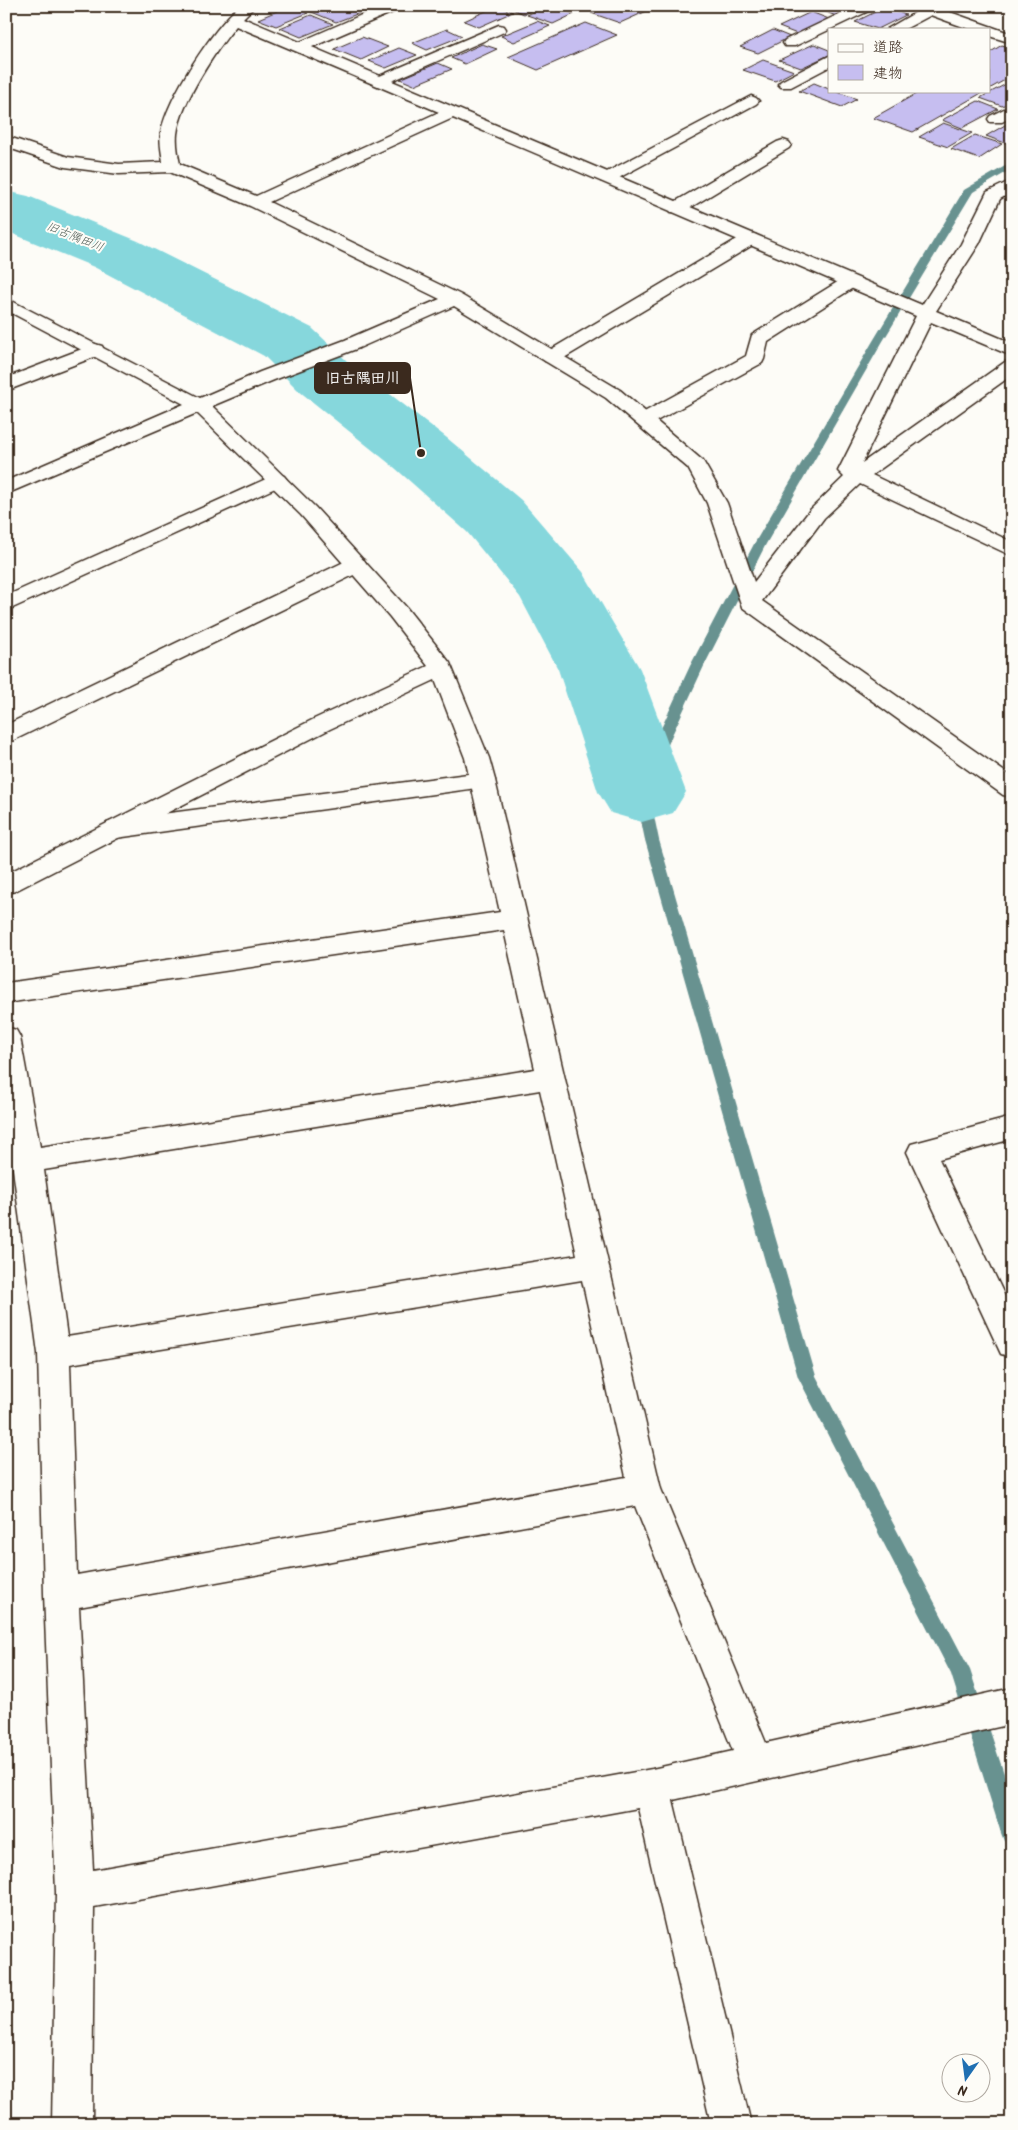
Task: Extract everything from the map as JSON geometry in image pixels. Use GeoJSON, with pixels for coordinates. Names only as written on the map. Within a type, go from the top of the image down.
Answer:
{"type":"FeatureCollection","features":[{"type":"Feature","properties":{"kind":"street"},"geometry":{"type":"LineString","coordinates":[[300,48],[395,6]]}},
{"type":"Feature","properties":{"kind":"street"},"geometry":{"type":"LineString","coordinates":[[790,43],[868,6]]}},
{"type":"Feature","properties":{"kind":"street"},"geometry":{"type":"LineString","coordinates":[[895,28],[925,8],[980,28]]}},
{"type":"Feature","properties":{"kind":"street"},"geometry":{"type":"LineString","coordinates":[[172,167],[169,133],[188,86],[238,11],[300,48],[1012,350]]}},
{"type":"Feature","properties":{"kind":"street"},"geometry":{"type":"LineString","coordinates":[[380,81],[499,29]]}},
{"type":"Feature","properties":{"kind":"street"},"geometry":{"type":"LineString","coordinates":[[990,31],[1012,39]]}},
{"type":"Feature","properties":{"kind":"street"},"geometry":{"type":"LineString","coordinates":[[786,84],[828,63]]}},
{"type":"Feature","properties":{"kind":"street"},"geometry":{"type":"LineString","coordinates":[[607,178],[751,101]]}},
{"type":"Feature","properties":{"kind":"street"},"geometry":{"type":"LineString","coordinates":[[996,119],[1012,110]]}},
{"type":"Feature","properties":{"kind":"street"},"geometry":{"type":"LineString","coordinates":[[256,202],[453,112]]}},
{"type":"Feature","properties":{"kind":"street"},"geometry":{"type":"LineString","coordinates":[[6,141],[65,162],[119,169],[172,167],[256,202],[455,299],[613,394],[696,465],[717,503],[750,602],[1012,789]]}},
{"type":"Feature","properties":{"kind":"street"},"geometry":{"type":"LineString","coordinates":[[677,208],[783,145]]}},
{"type":"Feature","properties":{"kind":"street"},"geometry":{"type":"LineString","coordinates":[[1012,185],[993,196],[970,244],[926,314],[848,471],[1012,550]]}},
{"type":"Feature","properties":{"kind":"street"},"geometry":{"type":"LineString","coordinates":[[552,357],[750,239]]}},
{"type":"Feature","properties":{"kind":"street"},"geometry":{"type":"LineString","coordinates":[[644,420],[756,359],[759,339],[850,282]]}},
{"type":"Feature","properties":{"kind":"street"},"geometry":{"type":"LineString","coordinates":[[6,488],[267,376],[352,344],[455,299]]}},
{"type":"Feature","properties":{"kind":"street"},"geometry":{"type":"LineString","coordinates":[[6,304],[200,405],[308,511],[398,612],[442,668],[477,758],[483,780],[645,1489],[756,1764]]}},
{"type":"Feature","properties":{"kind":"street"},"geometry":{"type":"LineString","coordinates":[[6,385],[96,350]]}},
{"type":"Feature","properties":{"kind":"street"},"geometry":{"type":"LineString","coordinates":[[750,602],[818,514],[858,475],[1012,366]]}},
{"type":"Feature","properties":{"kind":"street"},"geometry":{"type":"LineString","coordinates":[[6,604],[277,480]]}},
{"type":"Feature","properties":{"kind":"street"},"geometry":{"type":"LineString","coordinates":[[6,735],[356,566]]}},
{"type":"Feature","properties":{"kind":"street"},"geometry":{"type":"LineString","coordinates":[[6,885],[322,724],[442,668]]}},
{"type":"Feature","properties":{"kind":"street"},"geometry":{"type":"LineString","coordinates":[[116,829],[483,780]]}},
{"type":"Feature","properties":{"kind":"street"},"geometry":{"type":"LineString","coordinates":[[6,993],[514,919]]}},
{"type":"Feature","properties":{"kind":"street"},"geometry":{"type":"LineString","coordinates":[[6,1037],[28,1161],[54,1353],[61,1594],[75,1892],[72,2124]]}},
{"type":"Feature","properties":{"kind":"street"},"geometry":{"type":"LineString","coordinates":[[28,1161],[551,1077]]}},
{"type":"Feature","properties":{"kind":"street"},"geometry":{"type":"LineString","coordinates":[[1012,1128],[921,1152],[1012,1344]]}},
{"type":"Feature","properties":{"kind":"street"},"geometry":{"type":"LineString","coordinates":[[54,1353],[594,1264]]}},
{"type":"Feature","properties":{"kind":"street"},"geometry":{"type":"LineString","coordinates":[[61,1594],[645,1489]]}},
{"type":"Feature","properties":{"kind":"street"},"geometry":{"type":"LineString","coordinates":[[75,1892],[652,1787],[1012,1706]]}},
{"type":"Feature","properties":{"kind":"street"},"geometry":{"type":"LineString","coordinates":[[652,1787],[731,2124]]}},
{"type":"Feature","properties":{"kind":"building"},"geometry":{"type":"Polygon","coordinates":[[[289,6],[308,13],[276,26],[258,19],[289,6]]]}},
{"type":"Feature","properties":{"kind":"building"},"geometry":{"type":"Polygon","coordinates":[[[297,6],[364,6],[370,9],[336,22],[297,6]]]}},
{"type":"Feature","properties":{"kind":"building"},"geometry":{"type":"Polygon","coordinates":[[[497,6],[513,12],[479,27],[464,21],[497,6]]]}},
{"type":"Feature","properties":{"kind":"building"},"geometry":{"type":"Polygon","coordinates":[[[505,6],[541,6],[524,14],[505,6]]]}},
{"type":"Feature","properties":{"kind":"building"},"geometry":{"type":"Polygon","coordinates":[[[546,6],[552,6],[574,14],[553,24],[527,15],[546,6]]]}},
{"type":"Feature","properties":{"kind":"building"},"geometry":{"type":"Polygon","coordinates":[[[606,6],[658,6],[620,23],[591,13],[606,6]]]}},
{"type":"Feature","properties":{"kind":"building"},"geometry":{"type":"Polygon","coordinates":[[[820,6],[857,6],[836,16],[816,8],[820,6]]]}},
{"type":"Feature","properties":{"kind":"building"},"geometry":{"type":"Polygon","coordinates":[[[885,7],[906,15],[880,28],[855,22],[885,7]]]}},
{"type":"Feature","properties":{"kind":"building"},"geometry":{"type":"Polygon","coordinates":[[[811,12],[829,19],[797,34],[779,27],[811,12]]]}},
{"type":"Feature","properties":{"kind":"building"},"geometry":{"type":"Polygon","coordinates":[[[311,15],[333,24],[301,37],[280,28],[311,15]]]}},
{"type":"Feature","properties":{"kind":"building"},"geometry":{"type":"Polygon","coordinates":[[[537,21],[550,26],[514,42],[501,36],[537,21]]]}},
{"type":"Feature","properties":{"kind":"building"},"geometry":{"type":"Polygon","coordinates":[[[586,23],[617,35],[538,70],[508,57],[586,23]]]}},
{"type":"Feature","properties":{"kind":"building"},"geometry":{"type":"Polygon","coordinates":[[[447,29],[462,36],[427,50],[412,43],[447,29]]]}},
{"type":"Feature","properties":{"kind":"building"},"geometry":{"type":"Polygon","coordinates":[[[773,30],[790,37],[758,53],[740,47],[773,30]]]}},
{"type":"Feature","properties":{"kind":"building"},"geometry":{"type":"Polygon","coordinates":[[[362,37],[388,47],[361,60],[334,49],[362,37]]]}},
{"type":"Feature","properties":{"kind":"building"},"geometry":{"type":"Polygon","coordinates":[[[482,44],[497,49],[465,64],[451,58],[482,44]]]}},
{"type":"Feature","properties":{"kind":"building"},"geometry":{"type":"Polygon","coordinates":[[[814,44],[828,50],[828,55],[801,68],[779,60],[814,44]]]}},
{"type":"Feature","properties":{"kind":"building"},"geometry":{"type":"Polygon","coordinates":[[[1002,45],[1012,48],[1012,76],[990,88],[990,52],[1002,45]]]}},
{"type":"Feature","properties":{"kind":"building"},"geometry":{"type":"Polygon","coordinates":[[[399,48],[417,55],[386,68],[369,61],[399,48]]]}},
{"type":"Feature","properties":{"kind":"building"},"geometry":{"type":"Polygon","coordinates":[[[763,60],[794,71],[775,81],[743,70],[763,60]]]}},
{"type":"Feature","properties":{"kind":"building"},"geometry":{"type":"Polygon","coordinates":[[[438,63],[452,69],[414,85],[400,79],[438,63]]]}},
{"type":"Feature","properties":{"kind":"building"},"geometry":{"type":"Polygon","coordinates":[[[814,83],[828,89],[828,92],[838,92],[857,99],[842,107],[799,91],[814,83]]]}},
{"type":"Feature","properties":{"kind":"building"},"geometry":{"type":"Polygon","coordinates":[[[1006,84],[1012,86],[1012,101],[1002,106],[980,98],[1006,84]]]}},
{"type":"Feature","properties":{"kind":"building"},"geometry":{"type":"Polygon","coordinates":[[[919,92],[983,92],[913,132],[873,118],[919,92]]]}},
{"type":"Feature","properties":{"kind":"building"},"geometry":{"type":"Polygon","coordinates":[[[978,101],[998,109],[962,128],[942,120],[978,101]]]}},
{"type":"Feature","properties":{"kind":"building"},"geometry":{"type":"Polygon","coordinates":[[[1012,121],[1012,139],[1005,143],[986,136],[1012,121]]]}},
{"type":"Feature","properties":{"kind":"building"},"geometry":{"type":"Polygon","coordinates":[[[943,123],[972,133],[948,147],[919,137],[943,123]]]}},
{"type":"Feature","properties":{"kind":"building"},"geometry":{"type":"Polygon","coordinates":[[[975,135],[1002,144],[979,159],[951,149],[975,135]]]}},
{"type":"Feature","properties":{"kind":"waterway"},"geometry":{"type":"LineString","coordinates":[[1012,165],[969,190],[878,341],[760,544],[697,666],[665,735],[642,792],[652,840],[807,1377],[960,1670],[1012,1833]]}},
{"type":"Feature","properties":{"kind":"waterway","name":"旧古隅田川"},"geometry":{"type":"LineString","coordinates":[[6,209],[116,254],[288,342],[323,376],[421,453],[494,516],[555,589],[599,669],[642,792]]}},
{"type":"Feature","properties":{"kind":"place","name":"旧古隅田川"},"geometry":{"type":"Point","coordinates":[421,453]}}]}
